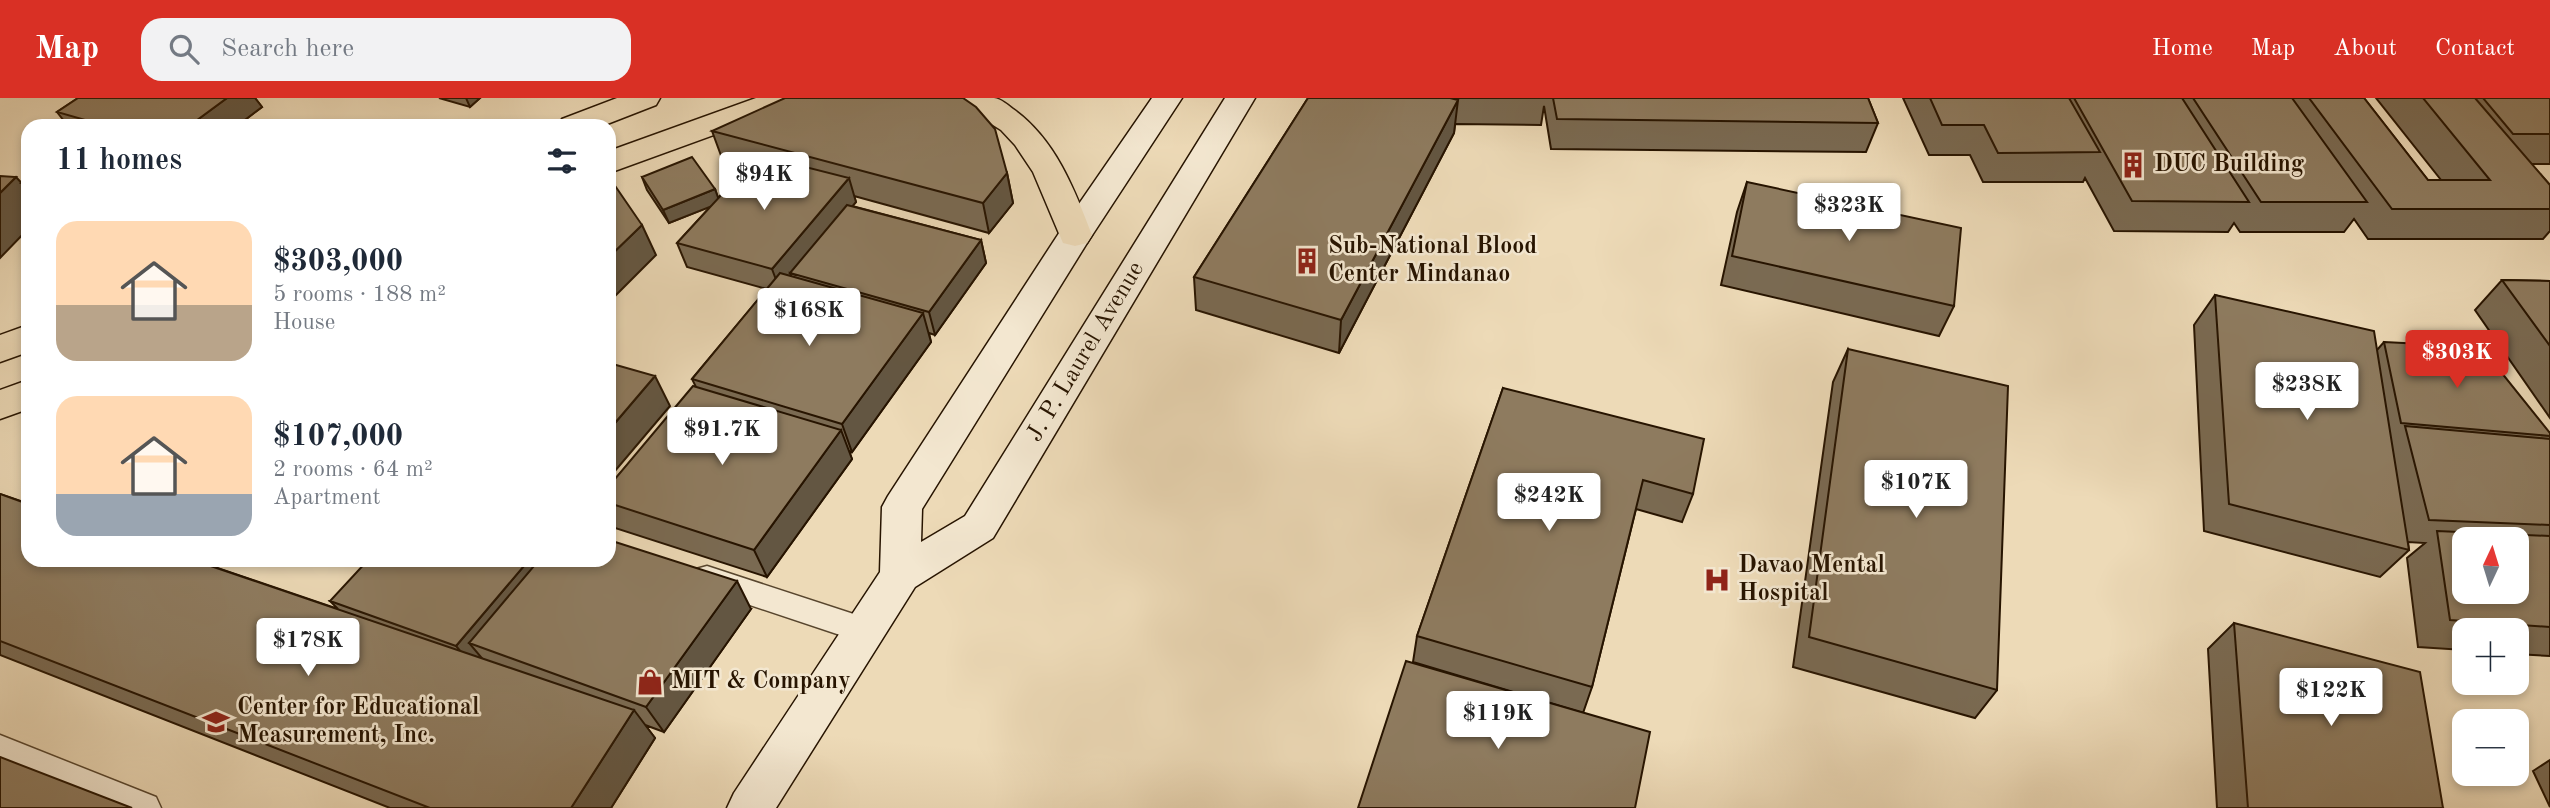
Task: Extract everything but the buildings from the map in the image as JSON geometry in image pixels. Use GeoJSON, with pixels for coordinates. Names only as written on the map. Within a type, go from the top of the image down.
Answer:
{"type":"FeatureCollection","features":[{"type":"Feature","properties":{"kind":"main road"},"geometry":{"type":"LineString","coordinates":[[591,119],[645,98]]}},
{"type":"Feature","properties":{"kind":"main road"},"geometry":{"type":"LineString","coordinates":[[659,98],[681,135]]}},
{"type":"Feature","properties":{"kind":"main road"},"geometry":{"type":"LineString","coordinates":[[616,160],[785,98]]}},
{"type":"Feature","properties":{"kind":"main road"},"geometry":{"type":"LineString","coordinates":[[972,98],[989,106],[1014,124],[1045,160],[1075,234]]}},
{"type":"Feature","properties":{"kind":"main road","name":"J. P. Laurel Avenue"},"geometry":{"type":"LineString","coordinates":[[900,575],[902,507],[1075,234],[1167,98]]}},
{"type":"Feature","properties":{"kind":"main road","name":"J. P. Laurel Avenue"},"geometry":{"type":"LineString","coordinates":[[750,808],[867,631],[900,575],[979,527],[1240,98]]}},
{"type":"Feature","properties":{"kind":"main road"},"geometry":{"type":"LineString","coordinates":[[0,349],[21,341]]}},
{"type":"Feature","properties":{"kind":"main road"},"geometry":{"type":"LineString","coordinates":[[0,405],[21,397]]}},
{"type":"Feature","properties":{"kind":"lane"},"geometry":{"type":"LineString","coordinates":[[686,572],[867,631]]}},
{"type":"Feature","properties":{"kind":"lane"},"geometry":{"type":"LineString","coordinates":[[0,750],[144,808]]}},
{"type":"Feature","properties":{"kind":"place","name":"DUC Building"},"geometry":{"type":"Point","coordinates":[2133,165]}},
{"type":"Feature","properties":{"kind":"place","name":"Sub-National Blood Center Mindanao"},"geometry":{"type":"Point","coordinates":[1307,261]}},
{"type":"Feature","properties":{"kind":"place","name":"Davao Mental Hospital"},"geometry":{"type":"Point","coordinates":[1717,580]}},
{"type":"Feature","properties":{"kind":"place","name":"MIT & Company"},"geometry":{"type":"Point","coordinates":[650,682]}},
{"type":"Feature","properties":{"kind":"place","name":"Center for Educational Measurement, Inc."},"geometry":{"type":"Point","coordinates":[216,722]}}]}
